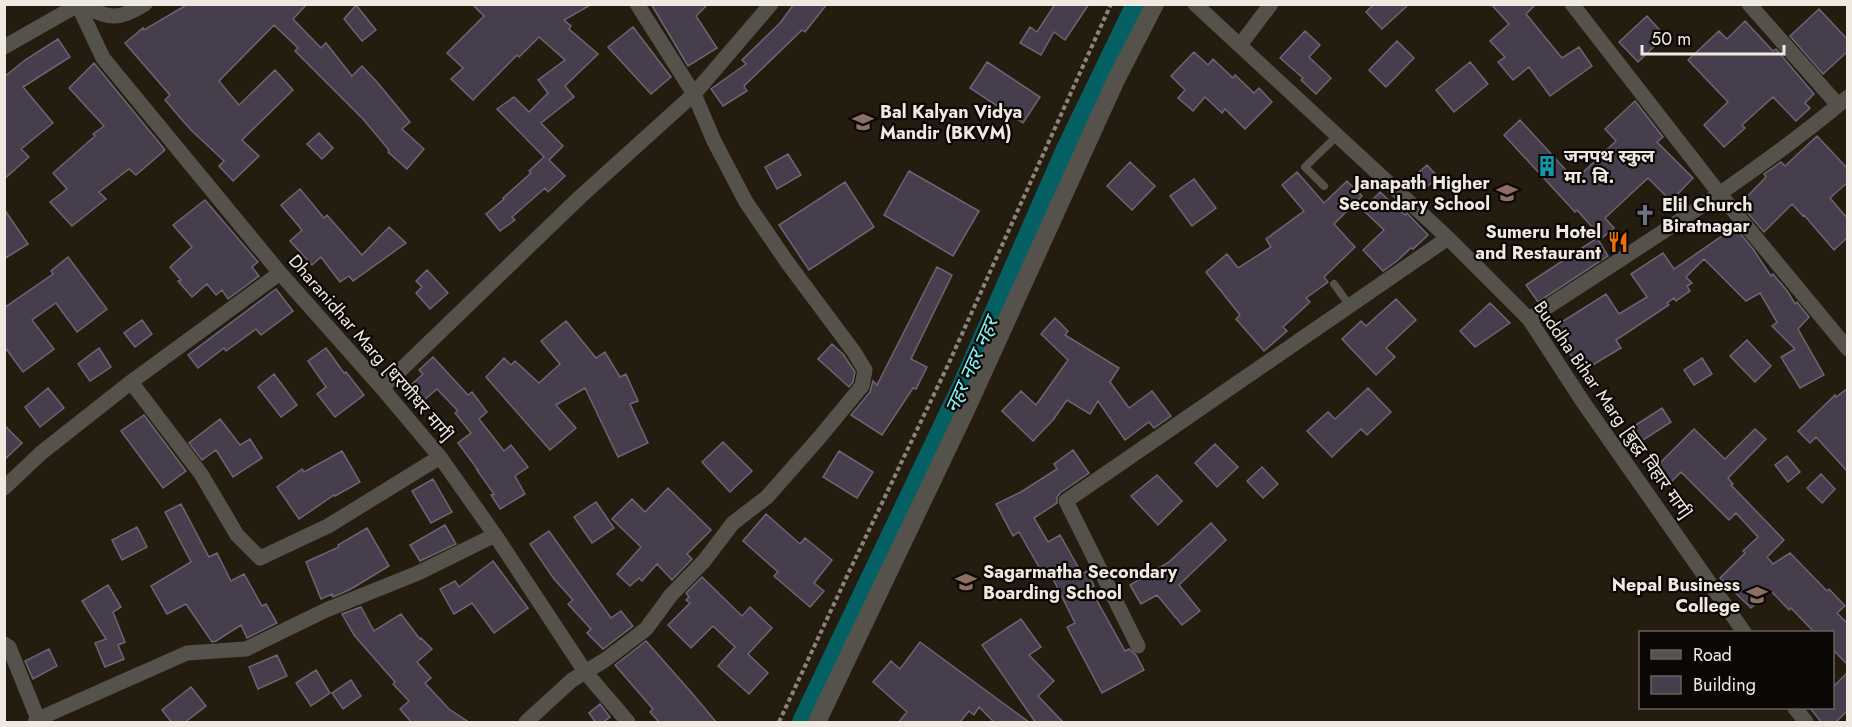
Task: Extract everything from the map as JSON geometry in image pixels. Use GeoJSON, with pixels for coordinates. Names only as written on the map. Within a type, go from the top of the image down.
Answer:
{"type":"FeatureCollection","features":[{"type":"Feature","properties":{"kind":"street"},"geometry":{"type":"LineString","coordinates":[[4,47],[78,5],[111,18],[132,12],[145,4]]}},
{"type":"Feature","properties":{"kind":"street"},"geometry":{"type":"LineString","coordinates":[[526,723],[572,680],[586,673],[646,629],[671,595],[704,561],[733,523],[767,496],[819,438],[862,386],[865,370],[746,202],[714,141],[694,94],[637,4]]}},
{"type":"Feature","properties":{"kind":"street"},"geometry":{"type":"LineString","coordinates":[[382,388],[580,197],[694,94],[771,4]]}},
{"type":"Feature","properties":{"kind":"street"},"geometry":{"type":"LineString","coordinates":[[817,723],[965,412],[1115,82],[1155,4]]}},
{"type":"Feature","properties":{"kind":"street","name":"Buddha Bihar Marg [बुद्ध विहार मार्ग]"},"geometry":{"type":"LineString","coordinates":[[1196,4],[1448,238],[1529,319],[1583,402],[1743,631]]}},
{"type":"Feature","properties":{"kind":"street"},"geometry":{"type":"LineString","coordinates":[[1240,45],[1271,4]]}},
{"type":"Feature","properties":{"kind":"street"},"geometry":{"type":"LineString","coordinates":[[1572,4],[1719,193],[1848,349]]}},
{"type":"Feature","properties":{"kind":"street"},"geometry":{"type":"LineString","coordinates":[[1529,319],[1719,193],[1809,129],[1843,101],[1749,4]]}},
{"type":"Feature","properties":{"kind":"street","name":"Dharanidhar Marg [धरणीधर मार्ग]"},"geometry":{"type":"LineString","coordinates":[[78,5],[103,58],[280,273],[440,457],[495,535],[586,673],[628,723]]}},
{"type":"Feature","properties":{"kind":"street"},"geometry":{"type":"LineString","coordinates":[[1138,646],[1066,501],[1448,238]]}},
{"type":"Feature","properties":{"kind":"street"},"geometry":{"type":"LineString","coordinates":[[4,488],[41,453],[131,382],[280,273]]}},
{"type":"Feature","properties":{"kind":"street"},"geometry":{"type":"LineString","coordinates":[[131,382],[201,474],[237,535],[260,558],[328,526],[440,457]]}},
{"type":"Feature","properties":{"kind":"street"},"geometry":{"type":"LineString","coordinates":[[4,644],[9,647],[37,721],[187,653],[246,649],[326,610],[418,573],[495,535]]}},
{"type":"Feature","properties":{"kind":"street"},"geometry":{"type":"LineString","coordinates":[[1796,709],[1806,723]]}},
{"type":"Feature","properties":{"kind":"lane"},"geometry":{"type":"LineString","coordinates":[[1324,186],[1305,167],[1338,135]]}},
{"type":"Feature","properties":{"kind":"lane"},"geometry":{"type":"LineString","coordinates":[[1334,284],[1350,306]]}},
{"type":"Feature","properties":{"kind":"path"},"geometry":{"type":"LineString","coordinates":[[779,723],[948,365],[1111,4]]}},
{"type":"Feature","properties":{"kind":"building"},"geometry":{"type":"Polygon","coordinates":[[[188,4],[307,4],[293,19],[321,48],[326,43],[352,76],[362,66],[410,122],[402,129],[424,149],[407,169],[388,152],[389,150],[363,119],[295,51],[298,48],[274,25],[219,81],[239,105],[275,70],[293,90],[242,140],[259,156],[233,181],[219,166],[224,161],[190,129],[165,100],[170,95],[125,43],[143,28],[144,30],[188,4]]]}},
{"type":"Feature","properties":{"kind":"building"},"geometry":{"type":"Polygon","coordinates":[[[472,4],[592,4],[564,20],[571,26],[569,29],[598,54],[565,86],[574,97],[541,123],[563,146],[549,160],[565,176],[548,192],[545,188],[512,217],[515,220],[500,231],[486,214],[531,173],[529,171],[544,157],[497,109],[514,97],[529,112],[548,93],[538,80],[565,60],[539,37],[519,57],[517,55],[473,100],[451,79],[463,68],[447,53],[484,16],[472,4]]]}},
{"type":"Feature","properties":{"kind":"building"},"geometry":{"type":"Polygon","coordinates":[[[651,4],[708,4],[696,16],[717,48],[688,66],[651,4]]]}},
{"type":"Feature","properties":{"kind":"building"},"geometry":{"type":"Polygon","coordinates":[[[794,4],[827,4],[805,32],[802,30],[744,86],[747,91],[723,106],[711,89],[746,64],[742,60],[780,23],[794,4]]]}},
{"type":"Feature","properties":{"kind":"building"},"geometry":{"type":"Polygon","coordinates":[[[1055,4],[1089,4],[1065,40],[1054,32],[1041,55],[1020,43],[1030,27],[1037,32],[1055,4]]]}},
{"type":"Feature","properties":{"kind":"building"},"geometry":{"type":"Polygon","coordinates":[[[1374,4],[1409,4],[1382,29],[1366,12],[1374,4]]]}},
{"type":"Feature","properties":{"kind":"building"},"geometry":{"type":"Polygon","coordinates":[[[1491,4],[1536,4],[1526,14],[1562,58],[1579,47],[1592,66],[1550,96],[1529,67],[1513,80],[1498,62],[1505,57],[1490,41],[1509,24],[1491,4]]]}},
{"type":"Feature","properties":{"kind":"building"},"geometry":{"type":"Polygon","coordinates":[[[356,5],[376,30],[362,41],[344,19],[356,5]]]}},
{"type":"Feature","properties":{"kind":"building"},"geometry":{"type":"Polygon","coordinates":[[[1819,9],[1848,40],[1848,51],[1823,74],[1790,36],[1819,9]]]}},
{"type":"Feature","properties":{"kind":"building"},"geometry":{"type":"Polygon","coordinates":[[[1647,16],[1665,36],[1638,62],[1619,42],[1647,16]]]}},
{"type":"Feature","properties":{"kind":"building"},"geometry":{"type":"Polygon","coordinates":[[[1745,21],[1773,51],[1776,49],[1814,94],[1805,103],[1810,108],[1796,121],[1773,97],[1742,125],[1745,128],[1724,147],[1704,125],[1728,102],[1688,60],[1719,31],[1727,39],[1745,21]]]}},
{"type":"Feature","properties":{"kind":"building"},"geometry":{"type":"Polygon","coordinates":[[[633,27],[671,77],[651,94],[608,47],[633,27]]]}},
{"type":"Feature","properties":{"kind":"building"},"geometry":{"type":"Polygon","coordinates":[[[1305,31],[1320,45],[1309,57],[1331,78],[1316,94],[1301,80],[1303,78],[1280,58],[1305,31]]]}},
{"type":"Feature","properties":{"kind":"building"},"geometry":{"type":"Polygon","coordinates":[[[58,39],[70,57],[23,87],[53,123],[21,149],[29,157],[4,179],[4,77],[25,60],[58,39]]]}},
{"type":"Feature","properties":{"kind":"building"},"geometry":{"type":"Polygon","coordinates":[[[1397,41],[1414,58],[1386,87],[1369,70],[1397,41]]]}},
{"type":"Feature","properties":{"kind":"building"},"geometry":{"type":"Polygon","coordinates":[[[1194,52],[1208,65],[1213,59],[1233,78],[1235,75],[1254,93],[1259,88],[1272,102],[1245,129],[1225,109],[1222,113],[1205,97],[1193,111],[1178,98],[1185,90],[1171,76],[1194,52]]]}},
{"type":"Feature","properties":{"kind":"building"},"geometry":{"type":"Polygon","coordinates":[[[987,62],[1040,97],[1023,123],[970,88],[987,62]]]}},
{"type":"Feature","properties":{"kind":"building"},"geometry":{"type":"Polygon","coordinates":[[[1470,62],[1488,84],[1454,112],[1436,90],[1470,62]]]}},
{"type":"Feature","properties":{"kind":"building"},"geometry":{"type":"Polygon","coordinates":[[[94,63],[165,150],[136,175],[129,169],[99,192],[106,199],[72,226],[50,202],[67,189],[53,173],[104,126],[69,88],[94,63]]]}},
{"type":"Feature","properties":{"kind":"building"},"geometry":{"type":"Polygon","coordinates":[[[1635,101],[1663,137],[1657,142],[1693,178],[1671,201],[1648,178],[1605,218],[1614,228],[1602,238],[1504,135],[1520,120],[1575,180],[1616,141],[1605,129],[1635,101]]]}},
{"type":"Feature","properties":{"kind":"building"},"geometry":{"type":"Polygon","coordinates":[[[319,133],[333,148],[322,159],[307,144],[319,133]]]}},
{"type":"Feature","properties":{"kind":"building"},"geometry":{"type":"Polygon","coordinates":[[[1817,136],[1848,169],[1848,182],[1830,198],[1848,219],[1848,237],[1834,250],[1792,204],[1764,232],[1740,204],[1766,177],[1764,174],[1781,162],[1785,166],[1817,136]]]}},
{"type":"Feature","properties":{"kind":"building"},"geometry":{"type":"Polygon","coordinates":[[[788,154],[801,175],[777,189],[765,167],[788,154]]]}},
{"type":"Feature","properties":{"kind":"building"},"geometry":{"type":"Polygon","coordinates":[[[1130,162],[1155,186],[1132,210],[1107,186],[1130,162]]]}},
{"type":"Feature","properties":{"kind":"building"},"geometry":{"type":"Polygon","coordinates":[[[1427,165],[1438,177],[1423,190],[1412,178],[1427,165]]]}},
{"type":"Feature","properties":{"kind":"building"},"geometry":{"type":"Polygon","coordinates":[[[909,171],[979,211],[953,256],[884,215],[909,171]]]}},
{"type":"Feature","properties":{"kind":"building"},"geometry":{"type":"Polygon","coordinates":[[[1297,172],[1324,203],[1347,181],[1362,196],[1334,224],[1355,247],[1324,277],[1328,282],[1306,298],[1310,302],[1283,327],[1287,331],[1264,351],[1236,319],[1240,315],[1206,272],[1227,254],[1238,268],[1271,247],[1266,239],[1304,211],[1282,185],[1297,172]]]}},
{"type":"Feature","properties":{"kind":"building"},"geometry":{"type":"Polygon","coordinates":[[[1194,179],[1216,208],[1192,226],[1170,196],[1194,179]]]}},
{"type":"Feature","properties":{"kind":"building"},"geometry":{"type":"Polygon","coordinates":[[[845,182],[874,227],[809,270],[779,225],[845,182]]]}},
{"type":"Feature","properties":{"kind":"building"},"geometry":{"type":"Polygon","coordinates":[[[300,189],[324,218],[327,215],[362,255],[389,227],[406,243],[353,281],[349,276],[340,282],[321,257],[312,265],[290,241],[302,230],[281,205],[300,189]]]}},
{"type":"Feature","properties":{"kind":"building"},"geometry":{"type":"Polygon","coordinates":[[[1380,192],[1405,215],[1407,213],[1428,235],[1383,271],[1363,250],[1384,230],[1363,210],[1380,192]]]}},
{"type":"Feature","properties":{"kind":"building"},"geometry":{"type":"Polygon","coordinates":[[[205,200],[258,262],[252,267],[259,276],[228,299],[222,290],[216,295],[207,284],[192,297],[178,281],[181,280],[170,267],[192,247],[173,225],[205,200]]]}},
{"type":"Feature","properties":{"kind":"building"},"geometry":{"type":"Polygon","coordinates":[[[4,209],[28,244],[4,259],[4,209]]]}},
{"type":"Feature","properties":{"kind":"building"},"geometry":{"type":"Polygon","coordinates":[[[1735,227],[1771,276],[1773,274],[1795,304],[1797,302],[1809,317],[1798,329],[1824,375],[1800,388],[1781,357],[1795,349],[1772,326],[1777,322],[1760,293],[1746,301],[1704,259],[1686,277],[1692,283],[1687,286],[1690,291],[1676,301],[1674,298],[1667,303],[1669,305],[1616,340],[1621,348],[1581,372],[1562,341],[1558,344],[1549,330],[1606,294],[1619,314],[1647,297],[1631,274],[1663,253],[1674,269],[1735,227]]]}},
{"type":"Feature","properties":{"kind":"building"},"geometry":{"type":"Polygon","coordinates":[[[1597,238],[1608,256],[1538,302],[1526,285],[1597,238]]]}},
{"type":"Feature","properties":{"kind":"building"},"geometry":{"type":"Polygon","coordinates":[[[68,257],[107,309],[77,332],[56,303],[32,320],[54,349],[23,372],[4,346],[4,308],[53,274],[51,271],[68,257]]]}},
{"type":"Feature","properties":{"kind":"building"},"geometry":{"type":"Polygon","coordinates":[[[937,267],[952,275],[911,359],[927,367],[916,389],[913,388],[882,435],[851,415],[870,392],[873,381],[877,385],[937,267]]]}},
{"type":"Feature","properties":{"kind":"building"},"geometry":{"type":"Polygon","coordinates":[[[427,270],[448,293],[430,309],[416,293],[422,287],[416,281],[427,270]]]}},
{"type":"Feature","properties":{"kind":"building"},"geometry":{"type":"Polygon","coordinates":[[[276,289],[293,311],[261,335],[256,329],[226,351],[224,348],[198,368],[188,355],[276,289]]]}},
{"type":"Feature","properties":{"kind":"building"},"geometry":{"type":"Polygon","coordinates":[[[1396,299],[1416,320],[1386,348],[1395,357],[1376,375],[1342,339],[1361,321],[1366,326],[1396,299]]]}},
{"type":"Feature","properties":{"kind":"building"},"geometry":{"type":"Polygon","coordinates":[[[1490,303],[1510,323],[1475,347],[1460,331],[1490,303]]]}},
{"type":"Feature","properties":{"kind":"building"},"geometry":{"type":"Polygon","coordinates":[[[1055,318],[1068,331],[1065,335],[1119,368],[1110,382],[1129,408],[1152,391],[1171,416],[1154,428],[1149,422],[1125,440],[1098,401],[1090,414],[1067,400],[1053,420],[1033,441],[1002,411],[1021,391],[1036,405],[1068,360],[1041,334],[1055,318]]]}},
{"type":"Feature","properties":{"kind":"building"},"geometry":{"type":"Polygon","coordinates":[[[142,320],[152,334],[135,347],[124,333],[142,320]]]}},
{"type":"Feature","properties":{"kind":"building"},"geometry":{"type":"Polygon","coordinates":[[[566,321],[596,358],[605,352],[620,377],[626,374],[638,401],[630,404],[648,443],[618,457],[585,388],[556,405],[576,428],[550,450],[486,377],[504,358],[511,365],[515,361],[539,383],[560,364],[541,341],[566,321]]]}},
{"type":"Feature","properties":{"kind":"building"},"geometry":{"type":"Polygon","coordinates":[[[1747,340],[1771,366],[1755,382],[1730,356],[1747,340]]]}},
{"type":"Feature","properties":{"kind":"building"},"geometry":{"type":"Polygon","coordinates":[[[832,344],[843,354],[855,372],[853,382],[849,387],[818,359],[832,344]]]}},
{"type":"Feature","properties":{"kind":"building"},"geometry":{"type":"Polygon","coordinates":[[[99,348],[111,367],[90,381],[78,364],[99,348]]]}},
{"type":"Feature","properties":{"kind":"building"},"geometry":{"type":"Polygon","coordinates":[[[326,348],[364,395],[335,417],[317,394],[326,387],[308,361],[326,348]]]}},
{"type":"Feature","properties":{"kind":"building"},"geometry":{"type":"Polygon","coordinates":[[[433,357],[468,395],[472,392],[487,412],[479,419],[504,451],[511,445],[528,467],[515,476],[525,494],[500,509],[491,495],[494,494],[458,443],[471,433],[455,413],[458,411],[437,389],[424,400],[411,385],[423,374],[419,370],[433,357]]]}},
{"type":"Feature","properties":{"kind":"building"},"geometry":{"type":"Polygon","coordinates":[[[1702,358],[1712,374],[1694,385],[1684,370],[1702,358]]]}},
{"type":"Feature","properties":{"kind":"building"},"geometry":{"type":"Polygon","coordinates":[[[274,374],[297,405],[281,417],[258,387],[274,374]]]}},
{"type":"Feature","properties":{"kind":"building"},"geometry":{"type":"Polygon","coordinates":[[[48,388],[64,408],[40,427],[25,407],[48,388]]]}},
{"type":"Feature","properties":{"kind":"building"},"geometry":{"type":"Polygon","coordinates":[[[1368,388],[1391,412],[1367,435],[1361,429],[1332,457],[1307,431],[1328,412],[1335,419],[1368,388]]]}},
{"type":"Feature","properties":{"kind":"building"},"geometry":{"type":"Polygon","coordinates":[[[1848,388],[1848,472],[1816,437],[1810,443],[1798,431],[1835,395],[1836,397],[1848,388]]]}},
{"type":"Feature","properties":{"kind":"building"},"geometry":{"type":"Polygon","coordinates":[[[1662,408],[1671,422],[1637,444],[1628,430],[1662,408]]]}},
{"type":"Feature","properties":{"kind":"building"},"geometry":{"type":"Polygon","coordinates":[[[144,415],[186,471],[163,488],[121,431],[144,415]]]}},
{"type":"Feature","properties":{"kind":"building"},"geometry":{"type":"Polygon","coordinates":[[[220,419],[240,445],[250,439],[262,458],[233,477],[216,450],[202,460],[189,443],[220,419]]]}},
{"type":"Feature","properties":{"kind":"building"},"geometry":{"type":"Polygon","coordinates":[[[4,425],[22,443],[4,460],[4,425]]]}},
{"type":"Feature","properties":{"kind":"building"},"geometry":{"type":"Polygon","coordinates":[[[1694,429],[1725,459],[1755,429],[1766,439],[1728,478],[1733,484],[1731,485],[1784,540],[1767,557],[1773,564],[1790,553],[1845,606],[1837,613],[1848,624],[1848,665],[1834,651],[1834,631],[1813,631],[1770,590],[1751,608],[1720,578],[1758,537],[1736,513],[1729,520],[1681,472],[1666,487],[1651,472],[1694,429]]]}},
{"type":"Feature","properties":{"kind":"building"},"geometry":{"type":"Polygon","coordinates":[[[723,442],[752,471],[730,492],[702,462],[723,442]]]}},
{"type":"Feature","properties":{"kind":"building"},"geometry":{"type":"Polygon","coordinates":[[[1215,444],[1238,467],[1217,487],[1195,463],[1215,444]]]}},
{"type":"Feature","properties":{"kind":"building"},"geometry":{"type":"Polygon","coordinates":[[[1073,450],[1089,473],[1060,493],[1057,503],[1034,518],[1048,542],[1060,535],[1082,574],[1087,571],[1094,586],[1090,588],[1125,651],[1129,649],[1136,655],[1144,670],[1102,693],[1067,627],[1075,623],[1049,571],[1043,574],[1019,532],[1013,536],[996,504],[1021,492],[1057,469],[1054,464],[1073,450]]]}},
{"type":"Feature","properties":{"kind":"building"},"geometry":{"type":"Polygon","coordinates":[[[342,451],[360,482],[334,495],[299,519],[277,487],[302,469],[304,472],[342,451]]]}},
{"type":"Feature","properties":{"kind":"building"},"geometry":{"type":"Polygon","coordinates":[[[839,451],[873,472],[857,498],[823,477],[839,451]]]}},
{"type":"Feature","properties":{"kind":"building"},"geometry":{"type":"Polygon","coordinates":[[[1787,456],[1800,472],[1788,482],[1775,465],[1787,456]]]}},
{"type":"Feature","properties":{"kind":"building"},"geometry":{"type":"Polygon","coordinates":[[[1262,467],[1278,484],[1263,498],[1247,481],[1262,467]]]}},
{"type":"Feature","properties":{"kind":"building"},"geometry":{"type":"Polygon","coordinates":[[[1821,474],[1835,489],[1822,503],[1807,488],[1821,474]]]}},
{"type":"Feature","properties":{"kind":"building"},"geometry":{"type":"Polygon","coordinates":[[[1157,475],[1182,501],[1158,525],[1131,496],[1157,475]]]}},
{"type":"Feature","properties":{"kind":"building"},"geometry":{"type":"Polygon","coordinates":[[[433,479],[452,512],[431,523],[412,491],[433,479]]]}},
{"type":"Feature","properties":{"kind":"building"},"geometry":{"type":"Polygon","coordinates":[[[668,488],[711,530],[687,554],[692,559],[672,580],[657,564],[642,581],[639,578],[630,586],[617,574],[641,547],[612,519],[632,499],[645,512],[668,488]]]}},
{"type":"Feature","properties":{"kind":"building"},"geometry":{"type":"Polygon","coordinates":[[[596,502],[614,528],[592,543],[574,517],[596,502]]]}},
{"type":"Feature","properties":{"kind":"building"},"geometry":{"type":"Polygon","coordinates":[[[181,504],[209,557],[217,553],[231,581],[244,574],[262,606],[266,604],[277,623],[247,638],[241,625],[212,642],[186,604],[167,614],[151,586],[191,562],[165,512],[181,504]]]}},
{"type":"Feature","properties":{"kind":"building"},"geometry":{"type":"Polygon","coordinates":[[[766,514],[800,544],[805,538],[832,560],[814,583],[824,591],[810,607],[774,576],[778,572],[743,541],[766,514]]]}},
{"type":"Feature","properties":{"kind":"building"},"geometry":{"type":"Polygon","coordinates":[[[1211,523],[1226,540],[1179,585],[1200,611],[1182,625],[1157,595],[1141,604],[1130,585],[1169,562],[1211,523]]]}},
{"type":"Feature","properties":{"kind":"building"},"geometry":{"type":"Polygon","coordinates":[[[445,525],[456,544],[420,561],[410,545],[445,525]]]}},
{"type":"Feature","properties":{"kind":"building"},"geometry":{"type":"Polygon","coordinates":[[[137,527],[147,547],[122,560],[112,540],[137,527]]]}},
{"type":"Feature","properties":{"kind":"building"},"geometry":{"type":"Polygon","coordinates":[[[367,528],[389,566],[351,589],[333,597],[332,594],[321,599],[306,562],[339,547],[338,545],[367,528]]]}},
{"type":"Feature","properties":{"kind":"building"},"geometry":{"type":"Polygon","coordinates":[[[549,531],[611,618],[621,611],[633,626],[603,649],[587,633],[591,629],[568,604],[573,600],[554,579],[530,544],[549,531]]]}},
{"type":"Feature","properties":{"kind":"building"},"geometry":{"type":"Polygon","coordinates":[[[493,561],[528,608],[494,633],[472,603],[454,614],[440,589],[455,581],[459,587],[493,561]]]}},
{"type":"Feature","properties":{"kind":"building"},"geometry":{"type":"Polygon","coordinates":[[[702,577],[742,616],[750,607],[772,628],[748,654],[768,673],[749,694],[718,666],[735,647],[713,626],[691,648],[668,625],[690,603],[686,600],[689,597],[686,593],[702,577]]]}},
{"type":"Feature","properties":{"kind":"building"},"geometry":{"type":"Polygon","coordinates":[[[108,585],[121,607],[113,612],[125,642],[118,645],[124,659],[105,667],[95,643],[106,639],[82,601],[108,585]]]}},
{"type":"Feature","properties":{"kind":"building"},"geometry":{"type":"Polygon","coordinates":[[[361,607],[374,631],[401,614],[420,639],[432,649],[417,662],[431,678],[425,683],[449,709],[470,723],[412,723],[400,709],[409,701],[354,635],[342,614],[361,607]]]}},
{"type":"Feature","properties":{"kind":"building"},"geometry":{"type":"Polygon","coordinates":[[[1021,619],[1041,647],[1029,655],[1054,681],[1038,696],[1064,723],[1036,723],[982,645],[1021,619]]]}},
{"type":"Feature","properties":{"kind":"building"},"geometry":{"type":"Polygon","coordinates":[[[646,641],[717,723],[660,723],[650,712],[653,709],[615,665],[646,641]]]}},
{"type":"Feature","properties":{"kind":"building"},"geometry":{"type":"Polygon","coordinates":[[[920,642],[1030,723],[995,723],[979,707],[974,715],[969,711],[959,723],[898,723],[907,712],[873,682],[891,661],[900,669],[920,642]]]}},
{"type":"Feature","properties":{"kind":"building"},"geometry":{"type":"Polygon","coordinates":[[[49,649],[57,666],[33,679],[25,661],[49,649]]]}},
{"type":"Feature","properties":{"kind":"building"},"geometry":{"type":"Polygon","coordinates":[[[277,655],[287,676],[258,689],[249,667],[277,655]]]}},
{"type":"Feature","properties":{"kind":"building"},"geometry":{"type":"Polygon","coordinates":[[[316,670],[330,693],[311,706],[296,683],[316,670]]]}},
{"type":"Feature","properties":{"kind":"building"},"geometry":{"type":"Polygon","coordinates":[[[1848,672],[1848,710],[1835,723],[1822,723],[1811,709],[1834,709],[1834,686],[1848,672]]]}},
{"type":"Feature","properties":{"kind":"building"},"geometry":{"type":"Polygon","coordinates":[[[351,680],[361,696],[343,709],[332,693],[351,680]]]}},
{"type":"Feature","properties":{"kind":"building"},"geometry":{"type":"Polygon","coordinates":[[[191,687],[206,706],[184,723],[172,723],[162,710],[191,687]]]}},
{"type":"Feature","properties":{"kind":"building"},"geometry":{"type":"Polygon","coordinates":[[[600,704],[610,717],[602,723],[596,723],[589,713],[600,704]]]}},
{"type":"Feature","properties":{"kind":"waterway","name":"नहर नहर नहर"},"geometry":{"type":"LineString","coordinates":[[802,722],[962,386],[1066,149],[1136,4]]}},
{"type":"Feature","properties":{"kind":"place","name":"Bal Kalyan Vidya Mandir (BKVM)"},"geometry":{"type":"Point","coordinates":[863,122]}},
{"type":"Feature","properties":{"kind":"place","name":"जनपथ स्कुल मा. वि."},"geometry":{"type":"Point","coordinates":[1547,166]}},
{"type":"Feature","properties":{"kind":"place","name":"Janapath Higher Secondary School"},"geometry":{"type":"Point","coordinates":[1507,193]}},
{"type":"Feature","properties":{"kind":"place","name":"Elil Church Biratnagar"},"geometry":{"type":"Point","coordinates":[1645,215]}},
{"type":"Feature","properties":{"kind":"place","name":"Sumeru Hotel and Restaurant"},"geometry":{"type":"Point","coordinates":[1618,242]}},
{"type":"Feature","properties":{"kind":"place","name":"Sagarmatha Secondary Boarding School"},"geometry":{"type":"Point","coordinates":[966,582]}},
{"type":"Feature","properties":{"kind":"place","name":"Nepal Business College"},"geometry":{"type":"Point","coordinates":[1757,595]}}]}
